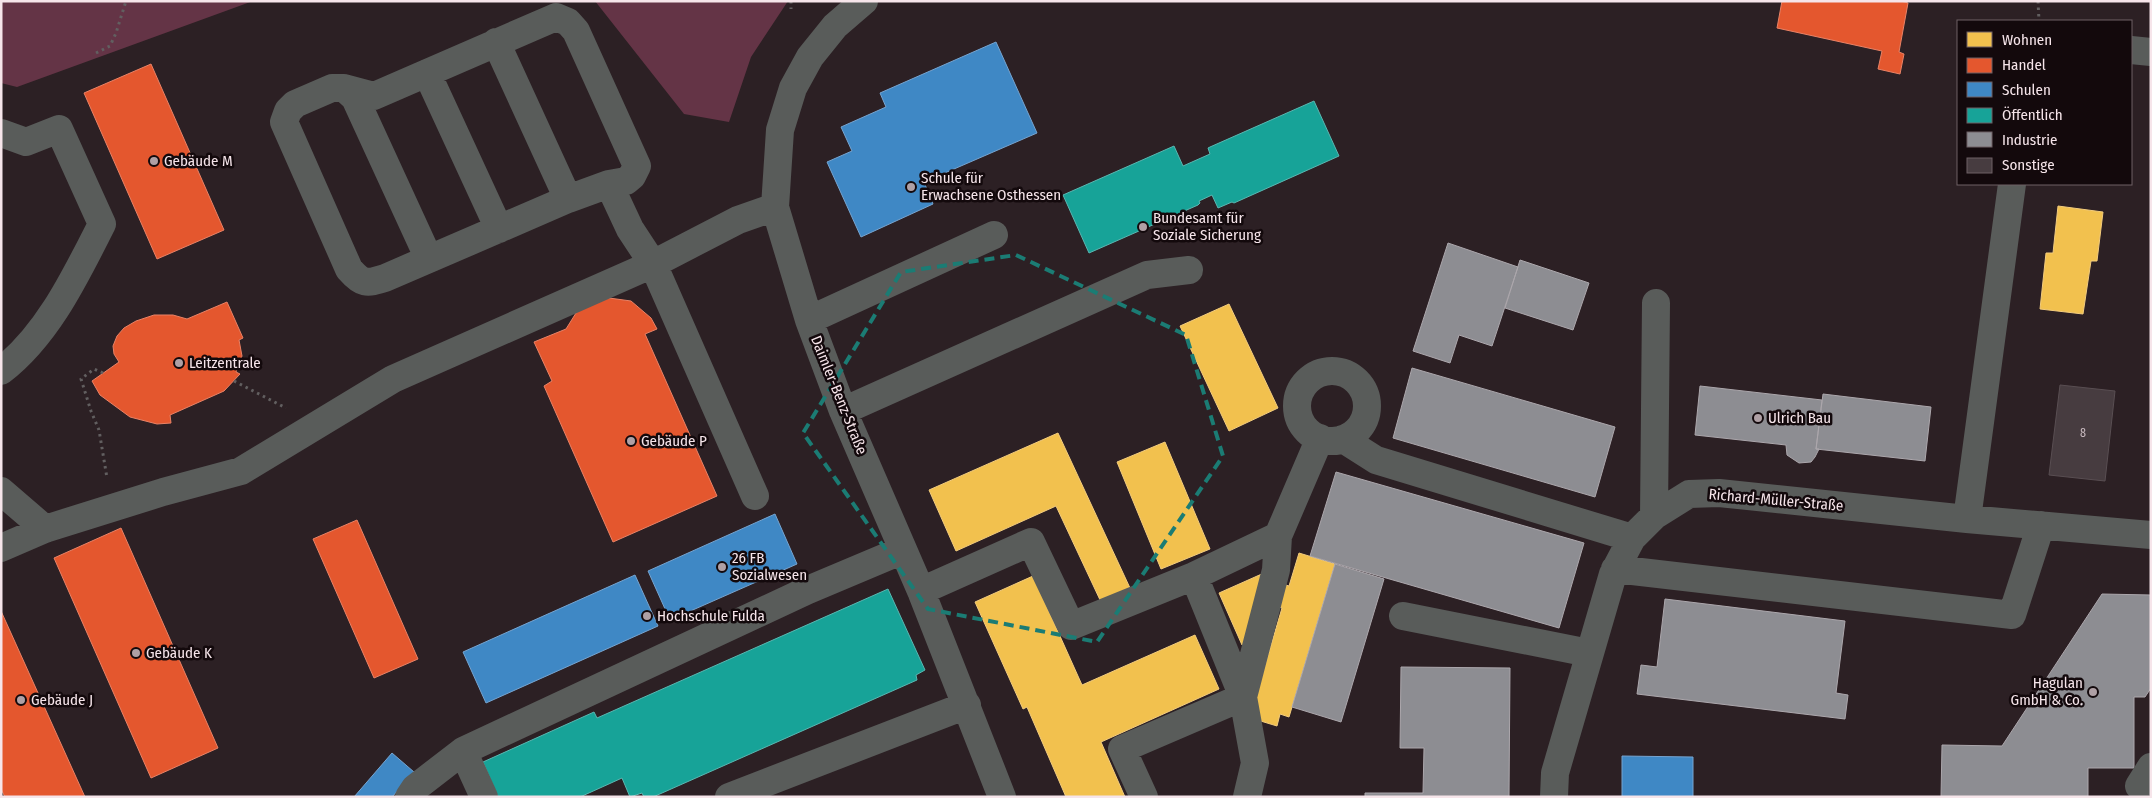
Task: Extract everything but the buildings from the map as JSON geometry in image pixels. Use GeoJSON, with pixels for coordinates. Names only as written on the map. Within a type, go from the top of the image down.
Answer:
{"type":"FeatureCollection","features":[{"type":"Feature","properties":{"kind":"street","name":"Daimler-Benz-Straße"},"geometry":{"type":"LineString","coordinates":[[864,1],[835,26],[810,56],[793,88],[780,130],[775,207],[809,320],[843,410],[922,590],[1002,797]]}},
{"type":"Feature","properties":{"kind":"street"},"geometry":{"type":"LineString","coordinates":[[556,17],[568,22],[576,31],[637,166],[632,176],[626,181],[590,191],[370,283],[358,280],[349,269],[284,122],[288,111],[295,104],[332,88],[344,88],[374,96],[496,42],[556,17]]}},
{"type":"Feature","properties":{"kind":"street"},"geometry":{"type":"LineString","coordinates":[[496,42],[590,191],[613,236],[644,267],[755,496]]}},
{"type":"Feature","properties":{"kind":"street"},"geometry":{"type":"LineString","coordinates":[[2132,50],[2151,52]]}},
{"type":"Feature","properties":{"kind":"street"},"geometry":{"type":"LineString","coordinates":[[427,73],[499,229]]}},
{"type":"Feature","properties":{"kind":"street"},"geometry":{"type":"LineString","coordinates":[[344,88],[356,98],[429,259]]}},
{"type":"Feature","properties":{"kind":"street"},"geometry":{"type":"LineString","coordinates":[[1,371],[37,335],[72,282],[102,224],[59,129],[9,143]]}},
{"type":"Feature","properties":{"kind":"street"},"geometry":{"type":"LineString","coordinates":[[1967,519],[2012,185]]}},
{"type":"Feature","properties":{"kind":"street"},"geometry":{"type":"LineString","coordinates":[[1,548],[45,529],[241,471],[393,379],[644,267],[738,220],[775,207]]}},
{"type":"Feature","properties":{"kind":"street"},"geometry":{"type":"LineString","coordinates":[[809,320],[994,235]]}},
{"type":"Feature","properties":{"kind":"street"},"geometry":{"type":"LineString","coordinates":[[843,410],[1147,275],[1189,270]]}},
{"type":"Feature","properties":{"kind":"street"},"geometry":{"type":"LineString","coordinates":[[1654,516],[1656,302]]}},
{"type":"Feature","properties":{"kind":"street"},"geometry":{"type":"LineString","coordinates":[[1243,697],[1276,570],[1278,536],[1331,439],[1354,434],[1362,424],[1367,413],[1367,401],[1363,390],[1347,374],[1338,361],[1324,372],[1313,376],[1304,385],[1298,397],[1298,410],[1301,422],[1309,432],[1331,439],[1376,460],[1632,538]]}},
{"type":"Feature","properties":{"kind":"street"},"geometry":{"type":"LineString","coordinates":[[1,491],[45,529]]}},
{"type":"Feature","properties":{"kind":"street","name":"Richard-Müller-Straße"},"geometry":{"type":"LineString","coordinates":[[1554,797],[1555,774],[1615,569],[1632,538],[1654,516],[1689,494],[1719,493],[1967,519],[2151,535]]}},
{"type":"Feature","properties":{"kind":"street"},"geometry":{"type":"LineString","coordinates":[[1615,569],[2012,615],[2041,525]]}},
{"type":"Feature","properties":{"kind":"street"},"geometry":{"type":"LineString","coordinates":[[922,590],[1031,542],[1071,626],[1194,576],[1278,536]]}},
{"type":"Feature","properties":{"kind":"street"},"geometry":{"type":"LineString","coordinates":[[409,797],[415,788],[463,751],[799,594],[903,550]]}},
{"type":"Feature","properties":{"kind":"street"},"geometry":{"type":"LineString","coordinates":[[1194,576],[1243,697],[1255,763],[1247,797]]}},
{"type":"Feature","properties":{"kind":"street"},"geometry":{"type":"LineString","coordinates":[[1403,616],[1589,653]]}},
{"type":"Feature","properties":{"kind":"street"},"geometry":{"type":"LineString","coordinates":[[1144,797],[1122,749],[1243,697]]}},
{"type":"Feature","properties":{"kind":"street"},"geometry":{"type":"LineString","coordinates":[[729,797],[966,705]]}},
{"type":"Feature","properties":{"kind":"street"},"geometry":{"type":"LineString","coordinates":[[463,751],[484,797]]}},
{"type":"Feature","properties":{"kind":"path"},"geometry":{"type":"LineString","coordinates":[[96,53],[110,46],[126,1]]}},
{"type":"Feature","properties":{"kind":"path"},"geometry":{"type":"LineString","coordinates":[[791,1],[792,9]]}},
{"type":"Feature","properties":{"kind":"path"},"geometry":{"type":"LineString","coordinates":[[2038,1],[2039,20]]}},
{"type":"Feature","properties":{"kind":"path"},"geometry":{"type":"LineString","coordinates":[[103,373],[94,369],[81,379],[90,411],[99,430],[114,508]]}},
{"type":"Feature","properties":{"kind":"path"},"geometry":{"type":"LineString","coordinates":[[234,381],[280,403],[310,430]]}},
{"type":"Feature","properties":{"kind":"highlighted area"},"geometry":{"type":"Polygon","coordinates":[[[1016,255],[1186,335],[1223,456],[1097,642],[928,609],[803,433],[901,272],[1016,255]]]}},
{"type":"Feature","properties":{"kind":"shaded area"},"geometry":{"type":"Polygon","coordinates":[[[1,1],[253,1],[17,87],[1,83],[1,1]]]}},
{"type":"Feature","properties":{"kind":"shaded area"},"geometry":{"type":"Polygon","coordinates":[[[595,1],[788,1],[751,57],[729,122],[684,114],[595,1]]]}},
{"type":"Feature","properties":{"kind":"place","name":"Gebäude M"},"geometry":{"type":"Point","coordinates":[154,161]}},
{"type":"Feature","properties":{"kind":"place","name":"Schule für Erwachsene Osthessen"},"geometry":{"type":"Point","coordinates":[911,187]}},
{"type":"Feature","properties":{"kind":"place","name":"Bundesamt für Soziale Sicherung"},"geometry":{"type":"Point","coordinates":[1143,227]}},
{"type":"Feature","properties":{"kind":"place","name":"Leitzentrale"},"geometry":{"type":"Point","coordinates":[179,363]}},
{"type":"Feature","properties":{"kind":"place","name":"Ulrich Bau"},"geometry":{"type":"Point","coordinates":[1758,418]}},
{"type":"Feature","properties":{"kind":"place","name":"Gebäude P"},"geometry":{"type":"Point","coordinates":[631,441]}},
{"type":"Feature","properties":{"kind":"place","name":"26 FB Sozialwesen"},"geometry":{"type":"Point","coordinates":[722,567]}},
{"type":"Feature","properties":{"kind":"place","name":"Hochschule Fulda"},"geometry":{"type":"Point","coordinates":[647,616]}},
{"type":"Feature","properties":{"kind":"place","name":"Gebäude K"},"geometry":{"type":"Point","coordinates":[136,653]}},
{"type":"Feature","properties":{"kind":"place","name":"Hagulan GmbH & Co."},"geometry":{"type":"Point","coordinates":[2093,692]}},
{"type":"Feature","properties":{"kind":"place","name":"Gebäude J"},"geometry":{"type":"Point","coordinates":[21,700]}}]}
